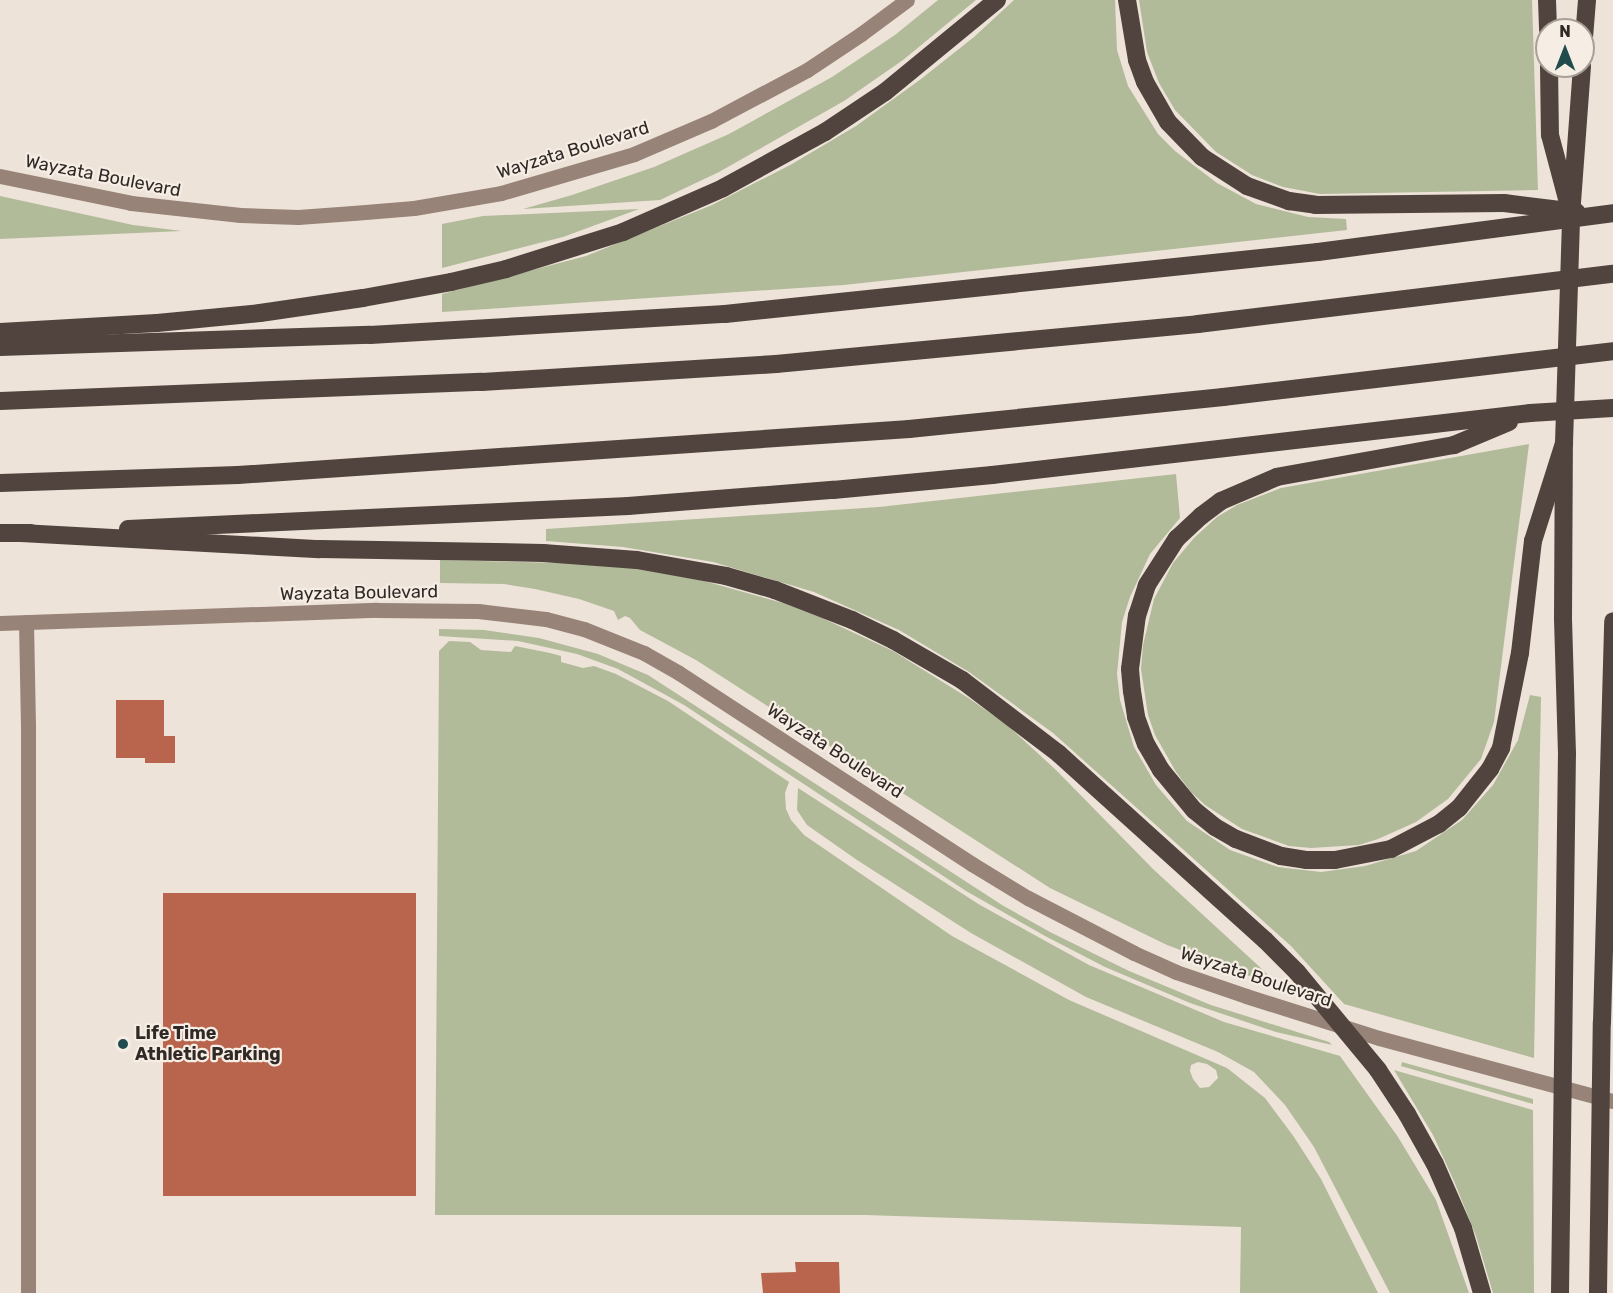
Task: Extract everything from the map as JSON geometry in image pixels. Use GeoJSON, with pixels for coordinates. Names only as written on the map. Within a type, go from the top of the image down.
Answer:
{"type":"FeatureCollection","features":[{"type":"Feature","properties":{"kind":"highway"},"geometry":{"type":"LineString","coordinates":[[0,332],[168,322],[260,313],[363,298],[451,282],[506,269],[602,239],[723,188],[825,132],[885,92],[997,0]]}},
{"type":"Feature","properties":{"kind":"highway"},"geometry":{"type":"LineString","coordinates":[[1127,0],[1137,60],[1144,82],[1167,122],[1202,157],[1248,186],[1278,198],[1316,205],[1504,203],[1606,214]]}},
{"type":"Feature","properties":{"kind":"highway"},"geometry":{"type":"LineString","coordinates":[[1547,0],[1548,18]]}},
{"type":"Feature","properties":{"kind":"highway"},"geometry":{"type":"LineString","coordinates":[[1586,18],[1587,0]]}},
{"type":"Feature","properties":{"kind":"highway"},"geometry":{"type":"LineString","coordinates":[[1549,78],[1550,135],[1571,216]]}},
{"type":"Feature","properties":{"kind":"highway"},"geometry":{"type":"LineString","coordinates":[[1560,1293],[1567,754],[1564,443],[1571,216],[1581,78]]}},
{"type":"Feature","properties":{"kind":"highway"},"geometry":{"type":"LineString","coordinates":[[0,347],[370,335],[725,314],[1318,252],[1606,214]]}},
{"type":"Feature","properties":{"kind":"highway"},"geometry":{"type":"LineString","coordinates":[[0,401],[482,382],[765,365],[1276,316],[1613,274]]}},
{"type":"Feature","properties":{"kind":"highway"},"geometry":{"type":"LineString","coordinates":[[0,483],[238,475],[909,429],[1223,397],[1613,351]]}},
{"type":"Feature","properties":{"kind":"highway"},"geometry":{"type":"LineString","coordinates":[[0,533],[427,517],[628,506],[992,475],[1530,414],[1611,409]]}},
{"type":"Feature","properties":{"kind":"highway"},"geometry":{"type":"LineString","coordinates":[[1530,414],[1454,445],[1277,477],[1221,501],[1185,531],[1162,560],[1147,585],[1132,640],[1130,669],[1136,717],[1146,744],[1161,770],[1194,810],[1215,827],[1247,844],[1281,856],[1306,860],[1361,857],[1391,849],[1439,824],[1459,808],[1475,789],[1501,747],[1520,653],[1533,541],[1564,443]]}},
{"type":"Feature","properties":{"kind":"highway"},"geometry":{"type":"LineString","coordinates":[[21,533],[320,549],[592,555],[637,560],[726,576],[775,590],[852,620],[893,640],[929,659],[991,700],[1059,754],[1265,940],[1340,1021],[1378,1070],[1407,1114],[1434,1164],[1463,1228],[1482,1293]]}},
{"type":"Feature","properties":{"kind":"highway"},"geometry":{"type":"LineString","coordinates":[[1598,1293],[1613,621]]}},
{"type":"Feature","properties":{"kind":"street","name":"Wayzata Boulevard"},"geometry":{"type":"LineString","coordinates":[[0,176],[131,203],[240,215],[298,217],[353,213],[414,208],[501,194],[634,154],[711,121],[807,70],[907,0]]}},
{"type":"Feature","properties":{"kind":"street","name":"Wayzata Boulevard"},"geometry":{"type":"LineString","coordinates":[[0,623],[377,610],[512,613],[584,629],[644,653],[679,673],[972,864],[1028,898],[1134,953],[1176,972],[1379,1038],[1613,1101]]}},
{"type":"Feature","properties":{"kind":"street"},"geometry":{"type":"LineString","coordinates":[[26,622],[28,1293]]}},
{"type":"Feature","properties":{"kind":"green space"},"geometry":{"type":"Polygon","coordinates":[[[938,0],[976,0],[903,60],[844,101],[719,172],[660,200],[523,209],[654,167],[729,134],[832,77],[895,35],[938,0]]]}},
{"type":"Feature","properties":{"kind":"green space"},"geometry":{"type":"Polygon","coordinates":[[[1014,0],[1115,0],[1117,50],[1128,86],[1158,134],[1175,151],[1217,183],[1256,204],[1308,217],[1346,219],[1347,230],[844,285],[442,312],[442,294],[586,256],[712,205],[792,164],[856,126],[921,79],[974,37],[1014,0]]]}},
{"type":"Feature","properties":{"kind":"green space"},"geometry":{"type":"Polygon","coordinates":[[[1139,0],[1532,0],[1538,190],[1320,194],[1283,187],[1252,175],[1216,152],[1175,110],[1159,83],[1147,52],[1139,0]]]}},
{"type":"Feature","properties":{"kind":"green space"},"geometry":{"type":"Polygon","coordinates":[[[0,196],[133,225],[182,231],[0,239],[0,196]]]}},
{"type":"Feature","properties":{"kind":"green space"},"geometry":{"type":"Polygon","coordinates":[[[639,209],[563,237],[442,268],[442,224],[483,216],[639,209]]]}},
{"type":"Feature","properties":{"kind":"green space"},"geometry":{"type":"Polygon","coordinates":[[[1529,444],[1494,722],[1481,759],[1448,799],[1416,822],[1378,839],[1359,845],[1311,848],[1289,846],[1242,829],[1205,805],[1191,792],[1176,772],[1155,735],[1148,715],[1141,669],[1143,645],[1154,599],[1173,563],[1194,538],[1217,517],[1237,505],[1281,488],[1529,444]]]}},
{"type":"Feature","properties":{"kind":"green space"},"geometry":{"type":"Polygon","coordinates":[[[1176,474],[1180,518],[1150,554],[1130,597],[1122,622],[1117,674],[1120,700],[1134,747],[1156,785],[1187,821],[1230,850],[1278,867],[1321,872],[1365,866],[1416,851],[1462,820],[1493,785],[1518,740],[1530,695],[1541,697],[1534,1058],[1344,1004],[1291,946],[1053,733],[969,672],[899,630],[814,592],[713,562],[623,547],[546,541],[546,529],[879,507],[1176,474]]]}},
{"type":"Feature","properties":{"kind":"green space"},"geometry":{"type":"Polygon","coordinates":[[[440,560],[564,563],[646,569],[690,577],[783,603],[822,618],[893,651],[1007,725],[1056,770],[1153,869],[1263,970],[1270,977],[1268,983],[1167,945],[1050,888],[696,660],[640,630],[630,618],[625,616],[618,620],[614,611],[579,599],[535,589],[504,584],[440,583],[440,560]]]}},
{"type":"Feature","properties":{"kind":"green space"},"geometry":{"type":"Polygon","coordinates":[[[439,629],[484,630],[539,638],[598,654],[648,675],[1002,905],[1050,932],[1129,971],[1211,1005],[1329,1042],[1332,1045],[1276,1032],[1190,1003],[1105,967],[1045,936],[966,891],[684,705],[618,669],[577,654],[518,641],[439,636],[439,629]]]}},
{"type":"Feature","properties":{"kind":"green space"},"geometry":{"type":"Polygon","coordinates":[[[449,641],[470,642],[481,650],[511,652],[515,646],[550,653],[561,656],[561,662],[583,668],[594,666],[616,674],[668,701],[789,782],[785,793],[786,809],[791,820],[804,835],[952,936],[1069,1000],[1227,1068],[1265,1098],[1294,1137],[1321,1179],[1378,1293],[1240,1293],[1241,1227],[865,1215],[435,1215],[439,651],[449,641]],[[1198,1062],[1191,1065],[1190,1071],[1193,1079],[1200,1088],[1209,1087],[1218,1078],[1216,1070],[1207,1064],[1198,1062]]]}},
{"type":"Feature","properties":{"kind":"green space"},"geometry":{"type":"Polygon","coordinates":[[[798,788],[980,905],[1089,965],[1224,1022],[1340,1056],[1398,1137],[1436,1200],[1469,1293],[1390,1293],[1314,1147],[1285,1105],[1254,1072],[1218,1052],[1086,997],[971,933],[807,825],[797,810],[798,788]]]}},
{"type":"Feature","properties":{"kind":"green space"},"geometry":{"type":"Polygon","coordinates":[[[1402,1062],[1533,1099],[1533,1104],[1401,1066],[1402,1062]]]}},
{"type":"Feature","properties":{"kind":"green space"},"geometry":{"type":"Polygon","coordinates":[[[1394,1070],[1533,1110],[1534,1293],[1493,1293],[1476,1236],[1454,1181],[1433,1135],[1394,1070]]]}},
{"type":"Feature","properties":{"kind":"building"},"geometry":{"type":"Polygon","coordinates":[[[116,700],[164,700],[164,736],[175,736],[175,763],[145,763],[145,758],[116,758],[116,700]]]}},
{"type":"Feature","properties":{"kind":"building"},"geometry":{"type":"Polygon","coordinates":[[[163,893],[416,893],[416,1196],[163,1196],[163,893]]]}},
{"type":"Feature","properties":{"kind":"building"},"geometry":{"type":"Polygon","coordinates":[[[795,1262],[839,1262],[840,1293],[763,1293],[761,1273],[796,1272],[795,1262]]]}},
{"type":"Feature","properties":{"kind":"place","name":"Life Time Athletic Parking"},"geometry":{"type":"Point","coordinates":[123,1044]}}]}
